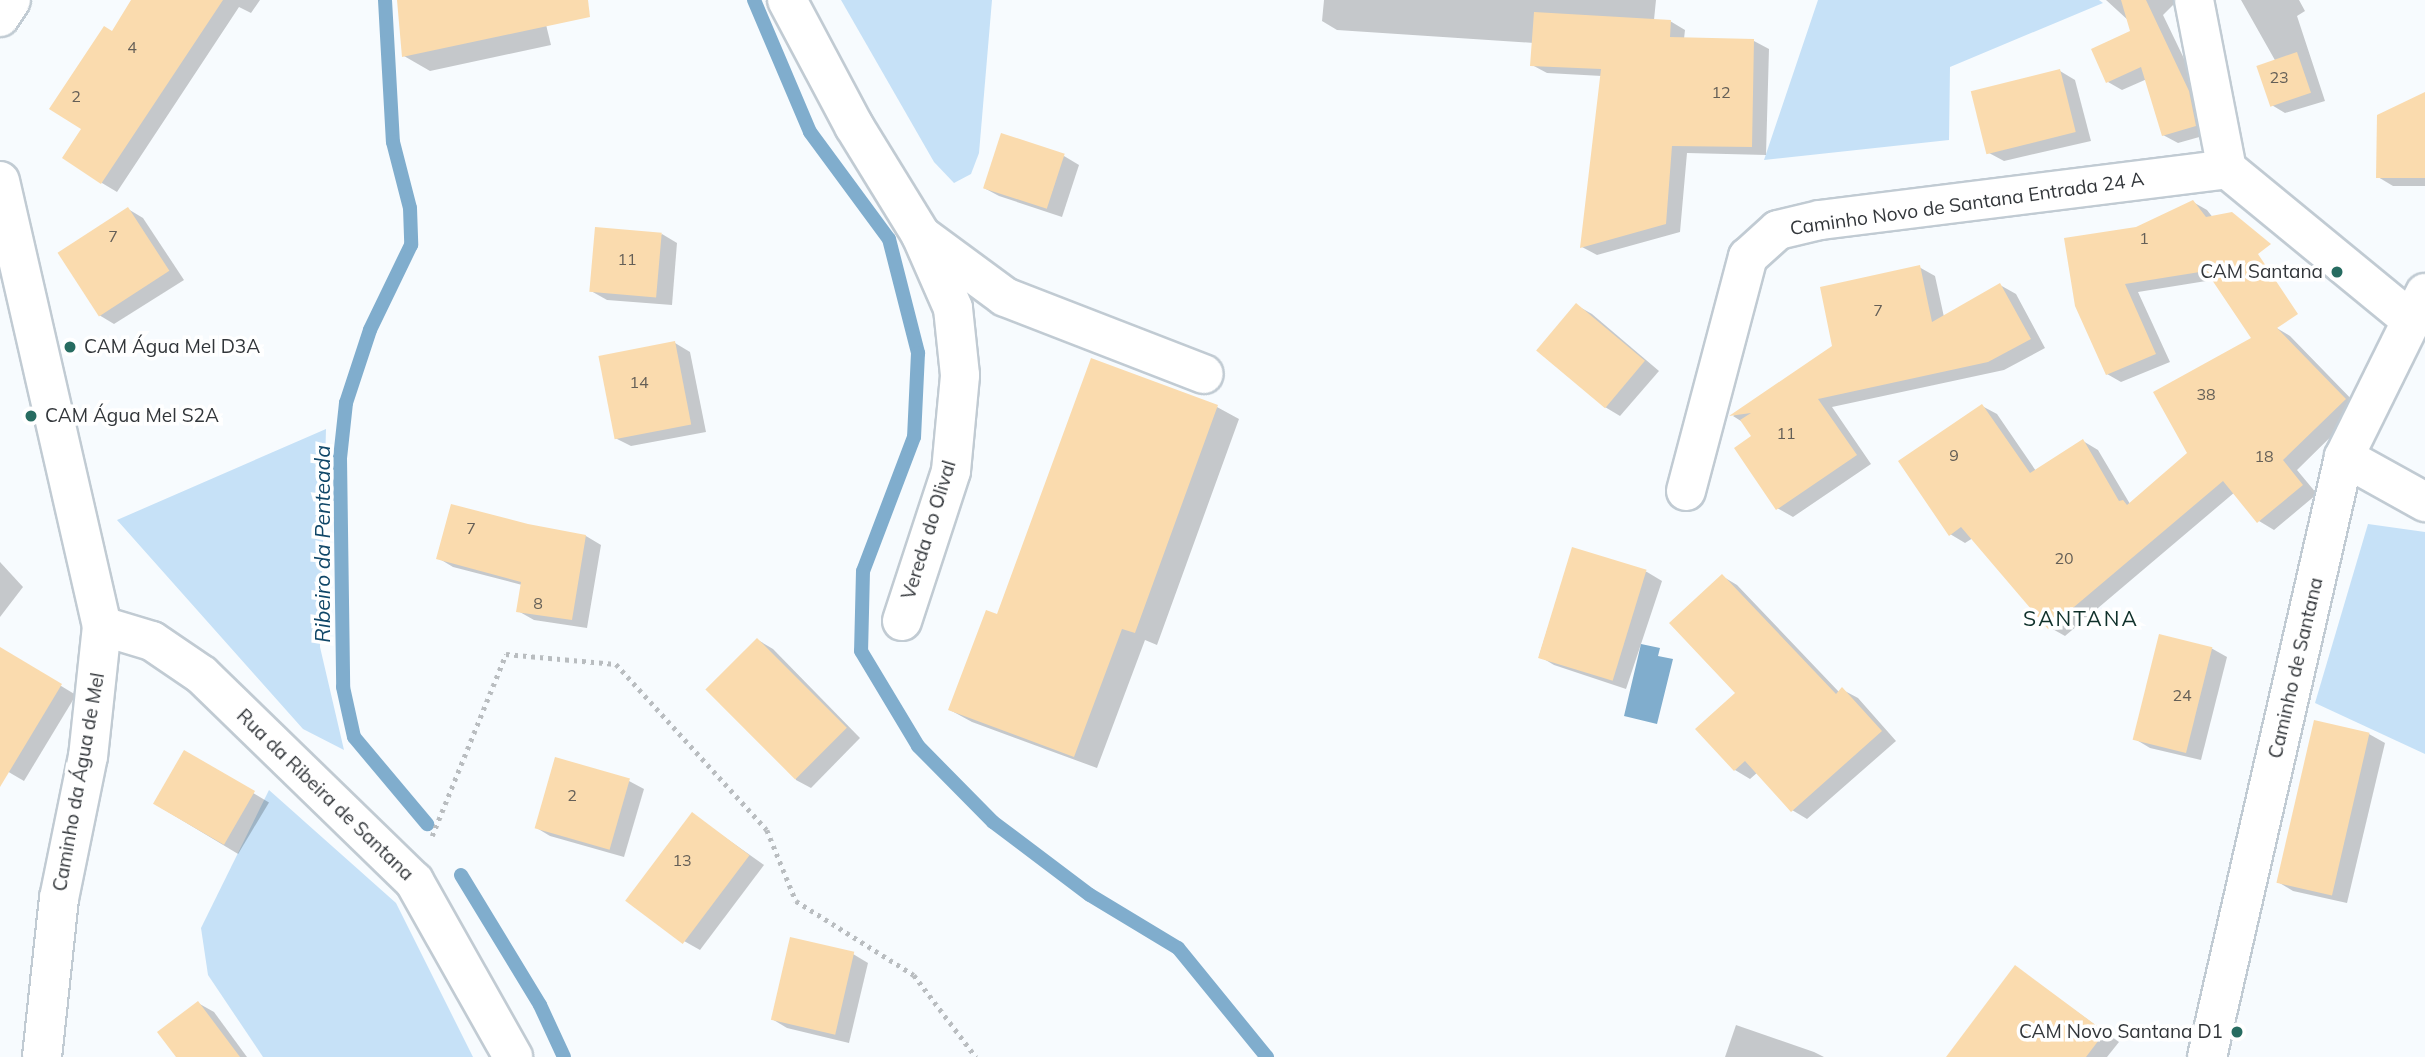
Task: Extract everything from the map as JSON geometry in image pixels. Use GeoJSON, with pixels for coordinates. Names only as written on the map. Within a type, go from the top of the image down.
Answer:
{"type":"FeatureCollection","features":[{"type":"Feature","properties":{"kind":"street"},"geometry":{"type":"LineString","coordinates":[[0,17],[11,0]]}},
{"type":"Feature","properties":{"kind":"street","name":"Vereda do Olival"},"geometry":{"type":"LineString","coordinates":[[787,0],[855,126],[921,235],[953,308],[960,376],[950,471],[902,621]]}},
{"type":"Feature","properties":{"kind":"street"},"geometry":{"type":"LineString","coordinates":[[2194,0],[2227,169],[2418,307]]}},
{"type":"Feature","properties":{"kind":"street","name":"Caminho Novo de Santana Entrada 24 A"},"geometry":{"type":"LineString","coordinates":[[1686,491],[1748,257],[1778,230],[1820,220],[2227,169]]}},
{"type":"Feature","properties":{"kind":"street","name":"Caminho da Água de Mel"},"geometry":{"type":"LineString","coordinates":[[0,181],[103,626],[88,756],[59,898],[42,1057]]}},
{"type":"Feature","properties":{"kind":"street","name":"Vereda do Olival"},"geometry":{"type":"LineString","coordinates":[[921,235],[1005,297],[1204,374]]}},
{"type":"Feature","properties":{"kind":"street","name":"Caminho de Santana"},"geometry":{"type":"LineString","coordinates":[[2207,1057],[2344,457],[2418,307]]}},
{"type":"Feature","properties":{"kind":"street"},"geometry":{"type":"LineString","coordinates":[[2344,457],[2425,502]]}},
{"type":"Feature","properties":{"kind":"street","name":"Rua da Ribeira de Santana"},"geometry":{"type":"LineString","coordinates":[[103,626],[152,641],[202,675],[414,881],[513,1057]]}},
{"type":"Feature","properties":{"kind":"path"},"geometry":{"type":"LineString","coordinates":[[449,796],[506,654],[615,664],[767,830],[796,901],[914,975],[976,1057]]}},
{"type":"Feature","properties":{"kind":"shaded area"},"geometry":{"type":"Polygon","coordinates":[[[841,0],[992,0],[979,153],[971,174],[954,183],[934,162],[841,0]]]}},
{"type":"Feature","properties":{"kind":"shaded area"},"geometry":{"type":"Polygon","coordinates":[[[1818,0],[2099,0],[2103,3],[1950,67],[1949,140],[1764,160],[1818,0]]]}},
{"type":"Feature","properties":{"kind":"shaded area"},"geometry":{"type":"Polygon","coordinates":[[[326,429],[320,647],[344,750],[303,729],[117,520],[326,429]]]}},
{"type":"Feature","properties":{"kind":"shaded area"},"geometry":{"type":"Polygon","coordinates":[[[2368,524],[2425,532],[2425,754],[2315,703],[2368,524]]]}},
{"type":"Feature","properties":{"kind":"shaded area"},"geometry":{"type":"Polygon","coordinates":[[[1641,644],[1660,648],[1658,656],[1673,659],[1657,724],[1624,716],[1641,644]]]}},
{"type":"Feature","properties":{"kind":"shaded area"},"geometry":{"type":"Polygon","coordinates":[[[269,790],[396,903],[473,1057],[263,1057],[208,975],[201,928],[269,790]]]}},
{"type":"Feature","properties":{"kind":"building"},"geometry":{"type":"Polygon","coordinates":[[[131,0],[223,0],[101,184],[62,158],[81,129],[49,109],[104,26],[112,31],[131,0]]]}},
{"type":"Feature","properties":{"kind":"building"},"geometry":{"type":"Polygon","coordinates":[[[397,0],[588,0],[590,17],[402,57],[397,0]]]}},
{"type":"Feature","properties":{"kind":"building"},"geometry":{"type":"Polygon","coordinates":[[[2121,0],[2146,0],[2189,91],[2196,126],[2162,136],[2141,67],[2106,83],[2091,49],[2130,31],[2121,0]]]}},
{"type":"Feature","properties":{"kind":"building"},"geometry":{"type":"Polygon","coordinates":[[[1534,12],[1671,20],[1670,37],[1754,39],[1752,147],[1672,146],[1666,224],[1580,248],[1601,69],[1530,66],[1534,12]]]}},
{"type":"Feature","properties":{"kind":"building"},"geometry":{"type":"Polygon","coordinates":[[[2297,52],[2311,93],[2270,107],[2256,66],[2297,52]]]}},
{"type":"Feature","properties":{"kind":"building"},"geometry":{"type":"Polygon","coordinates":[[[2060,69],[2076,132],[1986,154],[1971,91],[2060,69]]]}},
{"type":"Feature","properties":{"kind":"building"},"geometry":{"type":"Polygon","coordinates":[[[2425,92],[2425,178],[2376,178],[2377,115],[2425,92]]]}},
{"type":"Feature","properties":{"kind":"building"},"geometry":{"type":"Polygon","coordinates":[[[1001,133],[1065,154],[1047,209],[983,188],[1001,133]]]}},
{"type":"Feature","properties":{"kind":"building"},"geometry":{"type":"Polygon","coordinates":[[[2193,200],[2206,217],[2232,212],[2271,244],[2258,254],[2298,314],[2277,328],[2346,399],[2283,460],[2303,485],[2257,523],[2223,481],[2048,629],[1961,527],[1949,536],[1898,461],[1982,404],[2030,473],[2083,439],[2119,501],[2123,500],[2127,505],[2187,453],[2153,392],[2251,338],[2206,271],[2125,284],[2156,354],[2106,375],[2075,306],[2064,238],[2136,227],[2193,200]]]}},
{"type":"Feature","properties":{"kind":"building"},"geometry":{"type":"Polygon","coordinates":[[[128,207],[169,271],[99,316],[58,253],[128,207]]]}},
{"type":"Feature","properties":{"kind":"building"},"geometry":{"type":"Polygon","coordinates":[[[595,227],[662,233],[656,298],[589,292],[595,227]]]}},
{"type":"Feature","properties":{"kind":"building"},"geometry":{"type":"Polygon","coordinates":[[[1920,265],[1932,322],[2000,283],[2031,339],[1988,362],[1818,399],[1857,455],[1776,510],[1734,448],[1751,436],[1740,420],[1751,413],[1729,416],[1832,346],[1820,287],[1920,265]]]}},
{"type":"Feature","properties":{"kind":"building"},"geometry":{"type":"Polygon","coordinates":[[[1576,303],[1645,361],[1605,408],[1536,350],[1576,303]]]}},
{"type":"Feature","properties":{"kind":"building"},"geometry":{"type":"Polygon","coordinates":[[[675,341],[691,424],[615,439],[598,356],[675,341]]]}},
{"type":"Feature","properties":{"kind":"building"},"geometry":{"type":"Polygon","coordinates":[[[1091,358],[1218,405],[1135,633],[1122,629],[1074,757],[948,710],[986,610],[997,614],[1091,358]]]}},
{"type":"Feature","properties":{"kind":"building"},"geometry":{"type":"Polygon","coordinates":[[[451,504],[528,524],[586,535],[572,620],[516,612],[521,582],[436,559],[451,504]]]}},
{"type":"Feature","properties":{"kind":"building"},"geometry":{"type":"Polygon","coordinates":[[[1572,547],[1647,570],[1613,681],[1538,658],[1572,547]]]}},
{"type":"Feature","properties":{"kind":"building"},"geometry":{"type":"Polygon","coordinates":[[[1722,574],[1836,694],[1842,687],[1882,731],[1791,812],[1745,761],[1734,771],[1695,729],[1735,693],[1669,623],[1722,574]]]}},
{"type":"Feature","properties":{"kind":"building"},"geometry":{"type":"Polygon","coordinates":[[[2159,634],[2212,647],[2186,753],[2133,740],[2159,634]]]}},
{"type":"Feature","properties":{"kind":"building"},"geometry":{"type":"Polygon","coordinates":[[[757,638],[847,728],[795,779],[705,690],[757,638]]]}},
{"type":"Feature","properties":{"kind":"building"},"geometry":{"type":"Polygon","coordinates":[[[0,647],[62,684],[0,787],[0,647]]]}},
{"type":"Feature","properties":{"kind":"building"},"geometry":{"type":"Polygon","coordinates":[[[2314,720],[2370,733],[2332,896],[2276,883],[2314,720]]]}},
{"type":"Feature","properties":{"kind":"building"},"geometry":{"type":"Polygon","coordinates":[[[184,750],[255,791],[224,845],[153,804],[184,750]]]}},
{"type":"Feature","properties":{"kind":"building"},"geometry":{"type":"Polygon","coordinates":[[[555,757],[630,778],[610,850],[535,828],[555,757]]]}},
{"type":"Feature","properties":{"kind":"building"},"geometry":{"type":"Polygon","coordinates":[[[692,812],[750,855],[683,944],[625,901],[692,812]]]}},
{"type":"Feature","properties":{"kind":"building"},"geometry":{"type":"Polygon","coordinates":[[[790,937],[854,952],[835,1035],[771,1020],[790,937]]]}},
{"type":"Feature","properties":{"kind":"building"},"geometry":{"type":"Polygon","coordinates":[[[2015,965],[2105,1032],[2086,1057],[1946,1057],[2015,965]]]}},
{"type":"Feature","properties":{"kind":"building"},"geometry":{"type":"Polygon","coordinates":[[[198,1001],[240,1057],[176,1057],[157,1032],[198,1001]]]}},
{"type":"Feature","properties":{"kind":"waterway","name":"Ribeiro da Penteada"},"geometry":{"type":"LineString","coordinates":[[385,0],[393,142],[410,208],[411,245],[370,330],[346,403],[340,458],[343,687],[354,737],[427,824]]}},
{"type":"Feature","properties":{"kind":"waterway"},"geometry":{"type":"LineString","coordinates":[[754,0],[810,132],[889,239],[918,353],[914,437],[863,571],[861,651],[918,746],[993,822],[1090,895],[1178,948],[1267,1057]]}},
{"type":"Feature","properties":{"kind":"waterway","name":"Ribeiro da Penteada"},"geometry":{"type":"LineString","coordinates":[[461,875],[540,1005],[564,1057]]}},
{"type":"Feature","properties":{"kind":"place","name":"CAM Santana"},"geometry":{"type":"Point","coordinates":[2337,272]}},
{"type":"Feature","properties":{"kind":"place","name":"CAM Água Mel D3A"},"geometry":{"type":"Point","coordinates":[70,347]}},
{"type":"Feature","properties":{"kind":"place","name":"CAM Água Mel S2A"},"geometry":{"type":"Point","coordinates":[31,416]}},
{"type":"Feature","properties":{"kind":"place","name":"CAM Novo Santana D1"},"geometry":{"type":"Point","coordinates":[2237,1032]}},
{"type":"Feature","properties":{"kind":"district","name":"SANTANA"},"geometry":{"type":"Point","coordinates":[2081,618]}}]}
